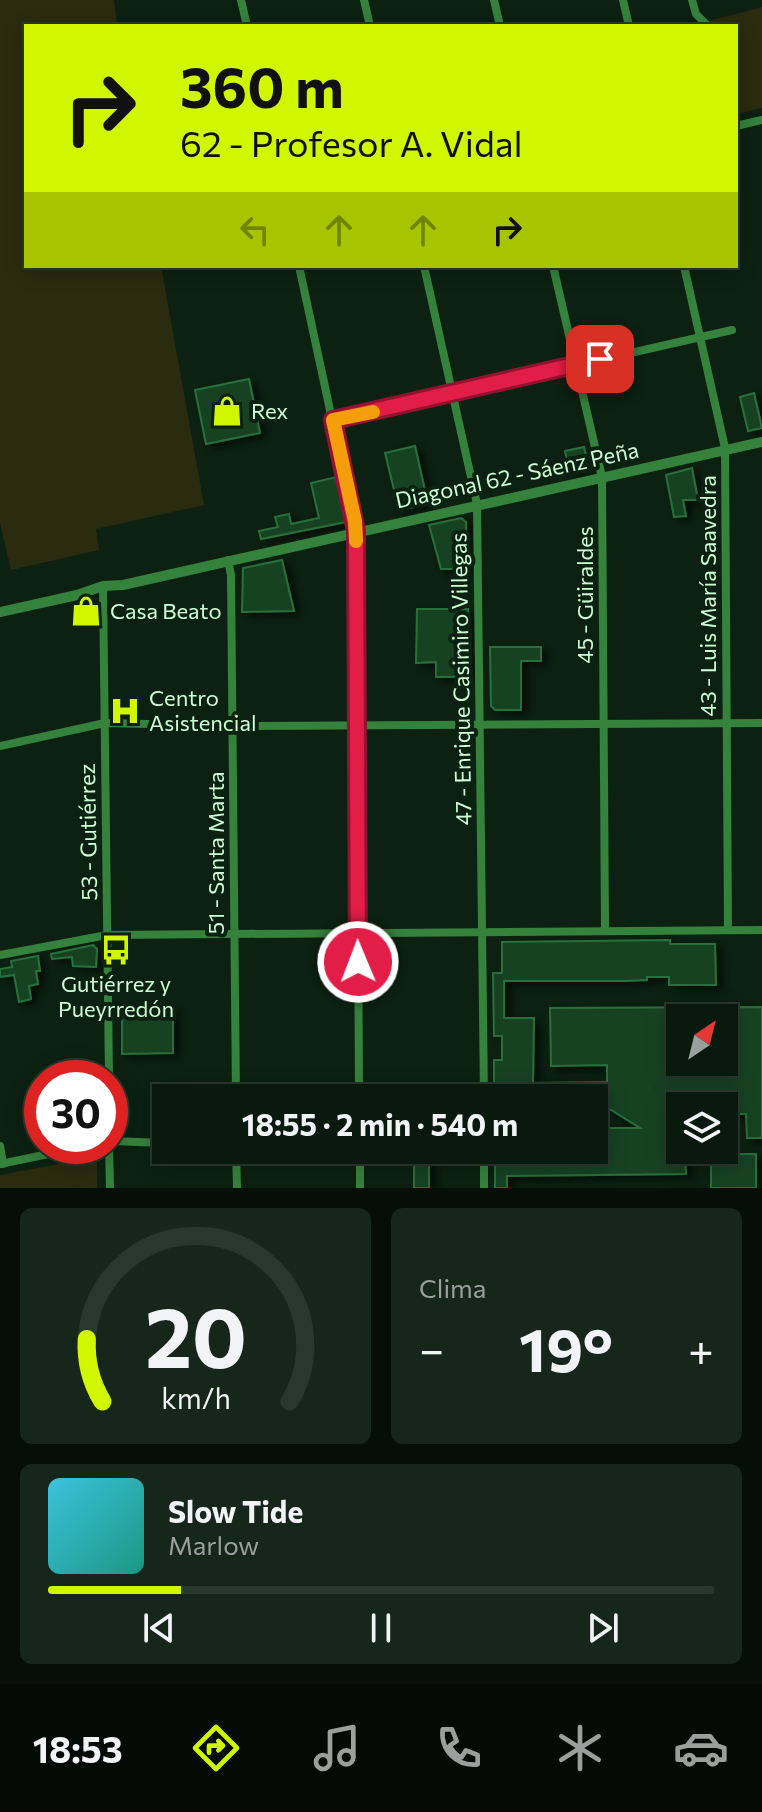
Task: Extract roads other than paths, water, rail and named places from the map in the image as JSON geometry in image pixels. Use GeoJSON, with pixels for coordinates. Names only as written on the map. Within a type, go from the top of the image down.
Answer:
{"type":"FeatureCollection","features":[{"type":"Feature","properties":{"kind":"street"},"geometry":{"type":"LineString","coordinates":[[241,0],[247,24]]}},
{"type":"Feature","properties":{"kind":"street"},"geometry":{"type":"LineString","coordinates":[[364,0],[370,24]]}},
{"type":"Feature","properties":{"kind":"street"},"geometry":{"type":"LineString","coordinates":[[494,0],[500,24]]}},
{"type":"Feature","properties":{"kind":"street"},"geometry":{"type":"LineString","coordinates":[[623,0],[629,24]]}},
{"type":"Feature","properties":{"kind":"street"},"geometry":{"type":"LineString","coordinates":[[692,0],[696,14],[706,24]]}},
{"type":"Feature","properties":{"kind":"street"},"geometry":{"type":"LineString","coordinates":[[738,126],[762,120]]}},
{"type":"Feature","properties":{"kind":"street"},"geometry":{"type":"LineString","coordinates":[[299,268],[356,531],[359,1084]]}},
{"type":"Feature","properties":{"kind":"street","name":"47 - Enrique Casimiro Villegas"},"geometry":{"type":"LineString","coordinates":[[424,268],[477,504],[484,1084]]}},
{"type":"Feature","properties":{"kind":"street","name":"45 - Güiraldes"},"geometry":{"type":"LineString","coordinates":[[553,268],[602,477],[605,930]]}},
{"type":"Feature","properties":{"kind":"street","name":"43 - Luis María Saavedra"},"geometry":{"type":"LineString","coordinates":[[684,268],[725,448],[728,930]]}},
{"type":"Feature","properties":{"kind":"street"},"geometry":{"type":"LineString","coordinates":[[333,420],[732,330]]}},
{"type":"Feature","properties":{"kind":"street","name":"Diagonal 62 - Sáenz Peña"},"geometry":{"type":"LineString","coordinates":[[0,612],[103,586],[123,585],[762,442]]}},
{"type":"Feature","properties":{"kind":"street","name":"51 - Santa Marta"},"geometry":{"type":"LineString","coordinates":[[228,560],[231,575],[234,726],[236,1084]]}},
{"type":"Feature","properties":{"kind":"street","name":"53 - Gutiérrez"},"geometry":{"type":"LineString","coordinates":[[103,586],[109,1060]]}},
{"type":"Feature","properties":{"kind":"street"},"geometry":{"type":"LineString","coordinates":[[0,746],[105,723],[357,726],[762,723]]}},
{"type":"Feature","properties":{"kind":"street"},"geometry":{"type":"LineString","coordinates":[[0,955],[107,935],[762,930]]}},
{"type":"Feature","properties":{"kind":"street"},"geometry":{"type":"LineString","coordinates":[[128,1144],[152,1143]]}},
{"type":"Feature","properties":{"kind":"street"},"geometry":{"type":"LineString","coordinates":[[0,1146],[2,1164],[24,1159]]}},
{"type":"Feature","properties":{"kind":"street"},"geometry":{"type":"LineString","coordinates":[[110,1164],[110,1188]]}},
{"type":"Feature","properties":{"kind":"street"},"geometry":{"type":"LineString","coordinates":[[236,1164],[237,1188]]}},
{"type":"Feature","properties":{"kind":"street"},"geometry":{"type":"LineString","coordinates":[[360,1164],[360,1188]]}},
{"type":"Feature","properties":{"kind":"street"},"geometry":{"type":"LineString","coordinates":[[484,1164],[484,1188]]}},
{"type":"Feature","properties":{"kind":"place","name":"Rex"},"geometry":{"type":"Point","coordinates":[227,411]}},
{"type":"Feature","properties":{"kind":"place","name":"Casa Beato"},"geometry":{"type":"Point","coordinates":[86,611]}},
{"type":"Feature","properties":{"kind":"place","name":"Centro Asistencial"},"geometry":{"type":"Point","coordinates":[125,711]}},
{"type":"Feature","properties":{"kind":"place","name":"Gutiérrez y Pueyrredón"},"geometry":{"type":"Point","coordinates":[116,950]}}]}
